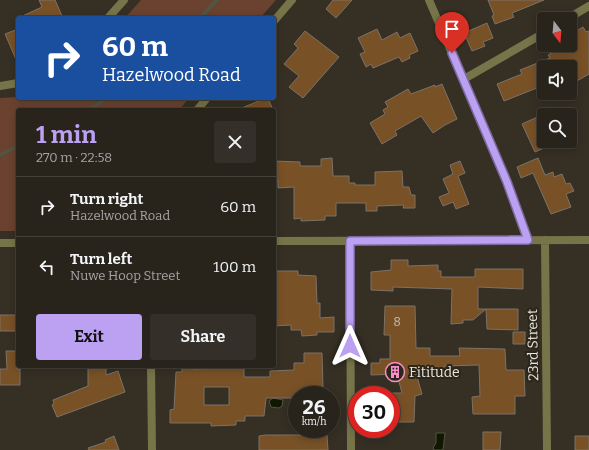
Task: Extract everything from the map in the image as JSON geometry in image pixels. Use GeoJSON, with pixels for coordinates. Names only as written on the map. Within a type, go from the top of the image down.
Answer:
{"type":"FeatureCollection","features":[{"type":"Feature","properties":{"kind":"street"},"geometry":{"type":"LineString","coordinates":[[110,16],[124,0]]}},
{"type":"Feature","properties":{"kind":"street"},"geometry":{"type":"LineString","coordinates":[[276,19],[292,0]]}},
{"type":"Feature","properties":{"kind":"street"},"geometry":{"type":"LineString","coordinates":[[429,0],[507,182],[528,240]]}},
{"type":"Feature","properties":{"kind":"street"},"geometry":{"type":"LineString","coordinates":[[577,13],[589,6]]}},
{"type":"Feature","properties":{"kind":"street"},"geometry":{"type":"LineString","coordinates":[[464,79],[537,37]]}},
{"type":"Feature","properties":{"kind":"street"},"geometry":{"type":"LineString","coordinates":[[0,86],[16,83]]}},
{"type":"Feature","properties":{"kind":"street"},"geometry":{"type":"LineString","coordinates":[[199,108],[205,100]]}},
{"type":"Feature","properties":{"kind":"street","name":"23rd Street"},"geometry":{"type":"LineString","coordinates":[[545,240],[547,450]]}},
{"type":"Feature","properties":{"kind":"street"},"geometry":{"type":"LineString","coordinates":[[276,241],[589,240]]}},
{"type":"Feature","properties":{"kind":"street"},"geometry":{"type":"LineString","coordinates":[[350,241],[351,450]]}},
{"type":"Feature","properties":{"kind":"street"},"geometry":{"type":"LineString","coordinates":[[0,243],[16,243]]}},
{"type":"Feature","properties":{"kind":"street"},"geometry":{"type":"LineString","coordinates":[[152,368],[152,450]]}},
{"type":"Feature","properties":{"kind":"shaded area"},"geometry":{"type":"Polygon","coordinates":[[[141,0],[276,0],[262,16],[127,16],[141,0]]]}},
{"type":"Feature","properties":{"kind":"shaded area"},"geometry":{"type":"Polygon","coordinates":[[[16,97],[16,100],[187,100],[181,108],[16,108],[16,231],[0,231],[0,98],[16,97]]]}},
{"type":"Feature","properties":{"kind":"shaded area"},"geometry":{"type":"Polygon","coordinates":[[[273,398],[283,400],[282,406],[279,408],[271,407],[269,401],[273,398]]]}},
{"type":"Feature","properties":{"kind":"shaded area"},"geometry":{"type":"Polygon","coordinates":[[[436,433],[445,433],[443,450],[434,450],[433,448],[436,443],[436,433]]]}},
{"type":"Feature","properties":{"kind":"building"},"geometry":{"type":"Polygon","coordinates":[[[39,0],[55,0],[62,16],[22,16],[42,7],[39,0]]]}},
{"type":"Feature","properties":{"kind":"building"},"geometry":{"type":"Polygon","coordinates":[[[333,0],[352,0],[336,18],[326,9],[333,0]]]}},
{"type":"Feature","properties":{"kind":"building"},"geometry":{"type":"Polygon","coordinates":[[[488,0],[544,0],[512,13],[514,17],[495,24],[492,16],[494,15],[488,0]]]}},
{"type":"Feature","properties":{"kind":"building"},"geometry":{"type":"Polygon","coordinates":[[[487,23],[493,38],[483,42],[485,46],[472,51],[464,33],[487,23]]]}},
{"type":"Feature","properties":{"kind":"building"},"geometry":{"type":"Polygon","coordinates":[[[583,27],[586,32],[589,31],[589,74],[577,81],[577,60],[545,60],[550,58],[548,55],[553,52],[577,52],[577,31],[583,27]]]}},
{"type":"Feature","properties":{"kind":"building"},"geometry":{"type":"Polygon","coordinates":[[[377,29],[382,40],[397,32],[400,38],[410,33],[418,51],[409,55],[410,58],[402,62],[399,57],[373,68],[371,64],[366,67],[360,54],[365,52],[358,38],[377,29]]]}},
{"type":"Feature","properties":{"kind":"building"},"geometry":{"type":"Polygon","coordinates":[[[16,30],[16,59],[5,34],[16,30]]]}},
{"type":"Feature","properties":{"kind":"building"},"geometry":{"type":"Polygon","coordinates":[[[305,31],[339,57],[303,98],[289,87],[299,76],[284,64],[298,48],[294,44],[305,31]]]}},
{"type":"Feature","properties":{"kind":"building"},"geometry":{"type":"Polygon","coordinates":[[[537,63],[537,88],[504,101],[497,84],[522,74],[520,70],[537,63]]]}},
{"type":"Feature","properties":{"kind":"building"},"geometry":{"type":"Polygon","coordinates":[[[442,84],[457,119],[433,133],[421,116],[395,131],[397,135],[382,144],[370,123],[385,114],[383,110],[388,107],[385,102],[408,89],[411,94],[442,84]]]}},
{"type":"Feature","properties":{"kind":"building"},"geometry":{"type":"Polygon","coordinates":[[[261,100],[269,100],[272,108],[242,108],[261,100]]]}},
{"type":"Feature","properties":{"kind":"building"},"geometry":{"type":"Polygon","coordinates":[[[537,117],[537,148],[544,148],[535,152],[522,124],[537,117]]]}},
{"type":"Feature","properties":{"kind":"building"},"geometry":{"type":"Polygon","coordinates":[[[332,158],[333,176],[349,176],[349,183],[355,183],[355,185],[375,185],[375,172],[402,171],[403,187],[409,187],[411,195],[415,195],[415,208],[403,208],[404,205],[377,206],[377,211],[366,211],[366,203],[336,203],[336,216],[325,216],[325,220],[301,221],[301,218],[294,219],[294,187],[278,188],[278,181],[276,181],[276,161],[300,162],[300,166],[321,166],[321,159],[332,158]]]}},
{"type":"Feature","properties":{"kind":"building"},"geometry":{"type":"Polygon","coordinates":[[[538,158],[545,175],[553,172],[554,177],[562,174],[566,184],[570,183],[574,191],[566,194],[571,207],[551,214],[533,173],[521,178],[517,167],[538,158]]]}},
{"type":"Feature","properties":{"kind":"building"},"geometry":{"type":"Polygon","coordinates":[[[460,161],[465,173],[458,176],[469,204],[456,209],[453,202],[443,206],[439,197],[449,193],[443,179],[453,174],[450,165],[460,161]]]}},
{"type":"Feature","properties":{"kind":"building"},"geometry":{"type":"Polygon","coordinates":[[[391,260],[408,260],[408,266],[438,265],[438,271],[441,271],[441,277],[475,277],[475,269],[523,269],[523,289],[478,287],[478,309],[486,309],[473,320],[463,320],[463,323],[451,324],[452,289],[393,287],[393,291],[371,290],[371,272],[391,270],[391,260]]]}},
{"type":"Feature","properties":{"kind":"building"},"geometry":{"type":"Polygon","coordinates":[[[276,271],[298,271],[298,275],[316,276],[317,303],[320,303],[320,318],[334,317],[334,332],[317,332],[317,335],[302,336],[301,330],[291,330],[291,325],[276,326],[276,271]]]}},
{"type":"Feature","properties":{"kind":"building"},"geometry":{"type":"Polygon","coordinates":[[[385,306],[415,306],[416,348],[430,348],[430,356],[460,356],[459,348],[505,349],[506,370],[524,370],[525,396],[515,396],[515,414],[473,414],[472,397],[480,396],[479,365],[444,366],[444,368],[436,367],[437,373],[416,373],[422,394],[415,396],[414,422],[400,422],[400,393],[402,393],[397,374],[371,375],[371,363],[380,363],[380,359],[390,359],[390,335],[384,335],[385,306]]]}},
{"type":"Feature","properties":{"kind":"building"},"geometry":{"type":"Polygon","coordinates":[[[486,309],[518,309],[518,330],[487,329],[486,309]]]}},
{"type":"Feature","properties":{"kind":"building"},"geometry":{"type":"Polygon","coordinates":[[[0,315],[16,315],[16,331],[0,331],[0,315]]]}},
{"type":"Feature","properties":{"kind":"building"},"geometry":{"type":"Polygon","coordinates":[[[513,332],[525,332],[525,344],[513,344],[513,332]]]}},
{"type":"Feature","properties":{"kind":"building"},"geometry":{"type":"Polygon","coordinates":[[[6,351],[16,351],[16,368],[20,369],[20,385],[0,385],[0,369],[7,369],[6,351]]]}},
{"type":"Feature","properties":{"kind":"building"},"geometry":{"type":"Polygon","coordinates":[[[304,353],[322,353],[323,386],[288,386],[288,398],[266,398],[264,416],[245,416],[245,421],[236,421],[236,425],[211,426],[211,423],[170,423],[170,410],[174,409],[176,372],[182,372],[182,368],[244,368],[244,377],[270,377],[270,371],[294,370],[294,363],[304,363],[304,353]],[[204,387],[204,405],[229,405],[229,387],[204,387]]]}},
{"type":"Feature","properties":{"kind":"building"},"geometry":{"type":"Polygon","coordinates":[[[88,368],[106,368],[106,375],[118,371],[125,392],[57,417],[52,405],[54,404],[53,400],[88,386],[88,368]]]}},
{"type":"Feature","properties":{"kind":"building"},"geometry":{"type":"Polygon","coordinates":[[[483,432],[501,432],[500,450],[483,450],[483,432]]]}},
{"type":"Feature","properties":{"kind":"building"},"geometry":{"type":"Polygon","coordinates":[[[288,435],[288,438],[327,438],[328,450],[259,450],[259,436],[288,435]]]}},
{"type":"Feature","properties":{"kind":"building"},"geometry":{"type":"Polygon","coordinates":[[[114,436],[119,450],[89,450],[88,448],[106,442],[105,440],[114,436]]]}},
{"type":"Feature","properties":{"kind":"building"},"geometry":{"type":"Polygon","coordinates":[[[575,436],[589,436],[589,450],[575,450],[575,436]]]}},
{"type":"Feature","properties":{"kind":"waterway"},"geometry":{"type":"LineString","coordinates":[[202,16],[217,0]]}},
{"type":"Feature","properties":{"kind":"waterway"},"geometry":{"type":"LineString","coordinates":[[92,108],[104,100]]}},
{"type":"Feature","properties":{"kind":"waterway"},"geometry":{"type":"LineString","coordinates":[[0,155],[16,147]]}},
{"type":"Feature","properties":{"kind":"place","name":"Fititude"},"geometry":{"type":"Point","coordinates":[395,372]}},
{"type":"Feature","properties":{"kind":"route"},"geometry":{"type":"LineString","coordinates":[[350,346],[350,241],[528,240],[507,182],[452,53]]}}]}
